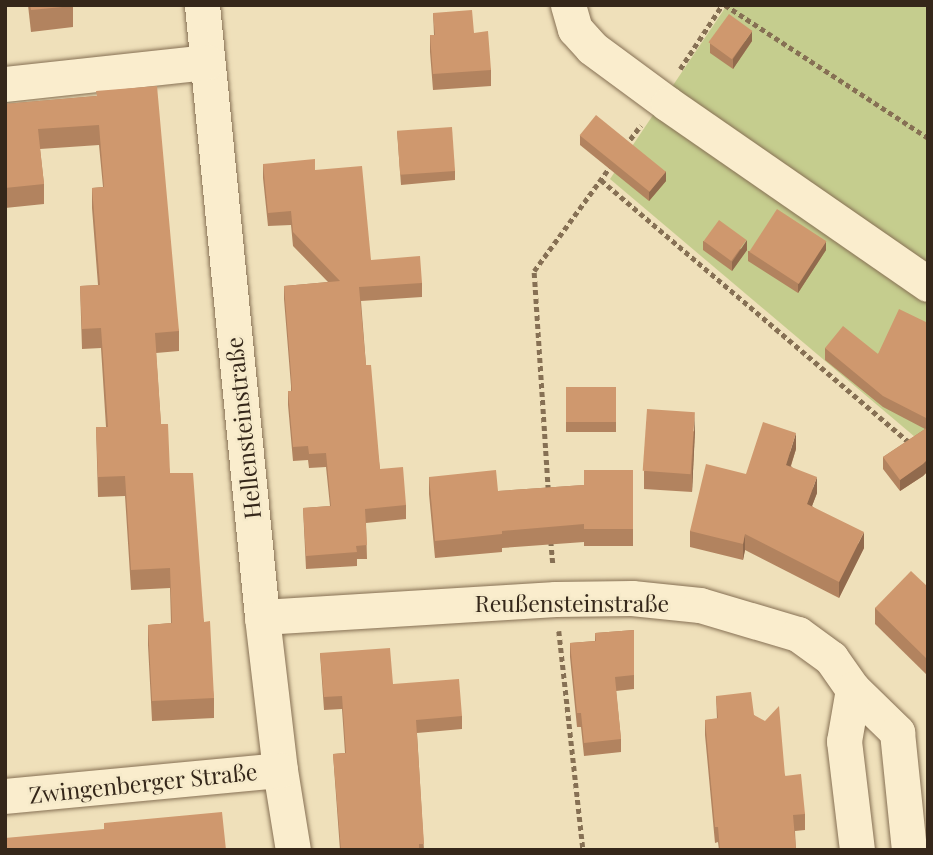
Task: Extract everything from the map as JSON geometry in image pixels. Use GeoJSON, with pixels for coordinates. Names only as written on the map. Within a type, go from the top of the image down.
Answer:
{"type":"FeatureCollection","features":[{"type":"Feature","properties":{"kind":"street","name":"Hellensteinstraße"},"geometry":{"type":"LineString","coordinates":[[202,5],[262,617],[280,770],[293,850]]}},
{"type":"Feature","properties":{"kind":"street"},"geometry":{"type":"LineString","coordinates":[[568,5],[575,29],[592,48],[928,284]]}},
{"type":"Feature","properties":{"kind":"street"},"geometry":{"type":"LineString","coordinates":[[5,84],[208,62]]}},
{"type":"Feature","properties":{"kind":"street","name":"Reußensteinstraße"},"geometry":{"type":"LineString","coordinates":[[262,617],[555,599],[632,598],[700,604],[751,617],[798,634],[831,658],[853,689],[897,733],[909,850]]}},
{"type":"Feature","properties":{"kind":"street"},"geometry":{"type":"LineString","coordinates":[[853,689],[845,741],[857,850]]}},
{"type":"Feature","properties":{"kind":"street","name":"Zwingenberger Straße"},"geometry":{"type":"LineString","coordinates":[[5,796],[280,770]]}},
{"type":"Feature","properties":{"kind":"path"},"geometry":{"type":"LineString","coordinates":[[623,149],[724,5],[928,138]]}},
{"type":"Feature","properties":{"kind":"path"},"geometry":{"type":"LineString","coordinates":[[549,500],[534,271],[616,159]]}},
{"type":"Feature","properties":{"kind":"path"},"geometry":{"type":"LineString","coordinates":[[601,180],[915,448]]}},
{"type":"Feature","properties":{"kind":"path"},"geometry":{"type":"LineString","coordinates":[[551,527],[555,599],[583,850]]}},
{"type":"Feature","properties":{"kind":"green space"},"geometry":{"type":"Polygon","coordinates":[[[727,5],[928,5],[928,448],[610,179],[727,5]]]}},
{"type":"Feature","properties":{"kind":"building"},"geometry":{"type":"Polygon","coordinates":[[[30,5],[73,5],[73,6],[31,10],[30,5]]]}},
{"type":"Feature","properties":{"kind":"building"},"geometry":{"type":"Polygon","coordinates":[[[472,10],[474,33],[488,31],[491,70],[433,74],[430,35],[435,35],[433,13],[472,10]]]}},
{"type":"Feature","properties":{"kind":"building"},"geometry":{"type":"Polygon","coordinates":[[[729,14],[752,31],[732,59],[708,42],[729,14]]]}},
{"type":"Feature","properties":{"kind":"building"},"geometry":{"type":"Polygon","coordinates":[[[157,86],[179,331],[155,333],[161,424],[168,424],[170,473],[193,473],[204,622],[210,621],[214,698],[152,701],[148,625],[172,623],[170,568],[131,570],[125,476],[98,477],[96,427],[108,427],[101,328],[82,329],[80,286],[100,285],[92,188],[104,187],[99,125],[38,129],[44,184],[5,188],[5,104],[97,96],[96,91],[157,86]]]}},
{"type":"Feature","properties":{"kind":"building"},"geometry":{"type":"Polygon","coordinates":[[[596,115],[666,172],[650,192],[580,135],[596,115]]]}},
{"type":"Feature","properties":{"kind":"building"},"geometry":{"type":"Polygon","coordinates":[[[452,127],[455,171],[400,175],[397,131],[452,127]]]}},
{"type":"Feature","properties":{"kind":"building"},"geometry":{"type":"Polygon","coordinates":[[[315,159],[315,170],[362,166],[371,260],[420,256],[422,283],[359,287],[366,365],[371,365],[380,469],[403,467],[406,505],[365,509],[367,545],[356,546],[357,552],[306,556],[303,508],[331,506],[326,453],[309,454],[308,446],[293,447],[288,391],[292,391],[291,373],[284,286],[340,281],[293,232],[291,211],[268,213],[263,164],[315,159]]]}},
{"type":"Feature","properties":{"kind":"building"},"geometry":{"type":"Polygon","coordinates":[[[777,209],[826,241],[799,284],[749,252],[777,209]]]}},
{"type":"Feature","properties":{"kind":"building"},"geometry":{"type":"Polygon","coordinates":[[[719,220],[747,240],[731,261],[704,241],[719,220]]]}},
{"type":"Feature","properties":{"kind":"building"},"geometry":{"type":"Polygon","coordinates":[[[899,309],[928,323],[928,419],[883,396],[825,348],[843,326],[878,354],[899,309]]]}},
{"type":"Feature","properties":{"kind":"building"},"geometry":{"type":"Polygon","coordinates":[[[566,387],[616,387],[616,422],[566,422],[566,387]]]}},
{"type":"Feature","properties":{"kind":"building"},"geometry":{"type":"Polygon","coordinates":[[[647,409],[695,412],[691,474],[643,471],[647,409]]]}},
{"type":"Feature","properties":{"kind":"building"},"geometry":{"type":"Polygon","coordinates":[[[763,422],[796,433],[786,465],[817,477],[807,504],[864,532],[839,582],[745,534],[743,544],[690,531],[706,464],[746,474],[763,422]]]}},
{"type":"Feature","properties":{"kind":"building"},"geometry":{"type":"Polygon","coordinates":[[[928,427],[928,459],[900,480],[883,457],[928,427]]]}},
{"type":"Feature","properties":{"kind":"building"},"geometry":{"type":"Polygon","coordinates":[[[496,470],[498,491],[584,485],[584,470],[633,470],[633,529],[584,529],[584,524],[502,531],[502,534],[435,541],[429,477],[496,470]]]}},
{"type":"Feature","properties":{"kind":"building"},"geometry":{"type":"Polygon","coordinates":[[[911,571],[928,587],[928,660],[875,608],[911,571]]]}},
{"type":"Feature","properties":{"kind":"building"},"geometry":{"type":"Polygon","coordinates":[[[634,630],[634,675],[615,677],[621,739],[584,743],[581,713],[577,713],[570,643],[596,641],[595,633],[634,630]]]}},
{"type":"Feature","properties":{"kind":"building"},"geometry":{"type":"Polygon","coordinates":[[[390,648],[393,684],[459,679],[462,716],[416,720],[424,844],[419,844],[419,850],[341,850],[333,754],[346,753],[342,696],[324,697],[320,653],[390,648]]]}},
{"type":"Feature","properties":{"kind":"building"},"geometry":{"type":"Polygon","coordinates":[[[751,692],[754,715],[765,721],[779,706],[785,776],[801,774],[805,814],[793,815],[796,850],[720,850],[718,827],[715,827],[705,720],[718,718],[716,696],[751,692]]]}},
{"type":"Feature","properties":{"kind":"building"},"geometry":{"type":"Polygon","coordinates":[[[222,812],[226,850],[5,850],[5,838],[104,829],[104,823],[222,812]]]}}]}
